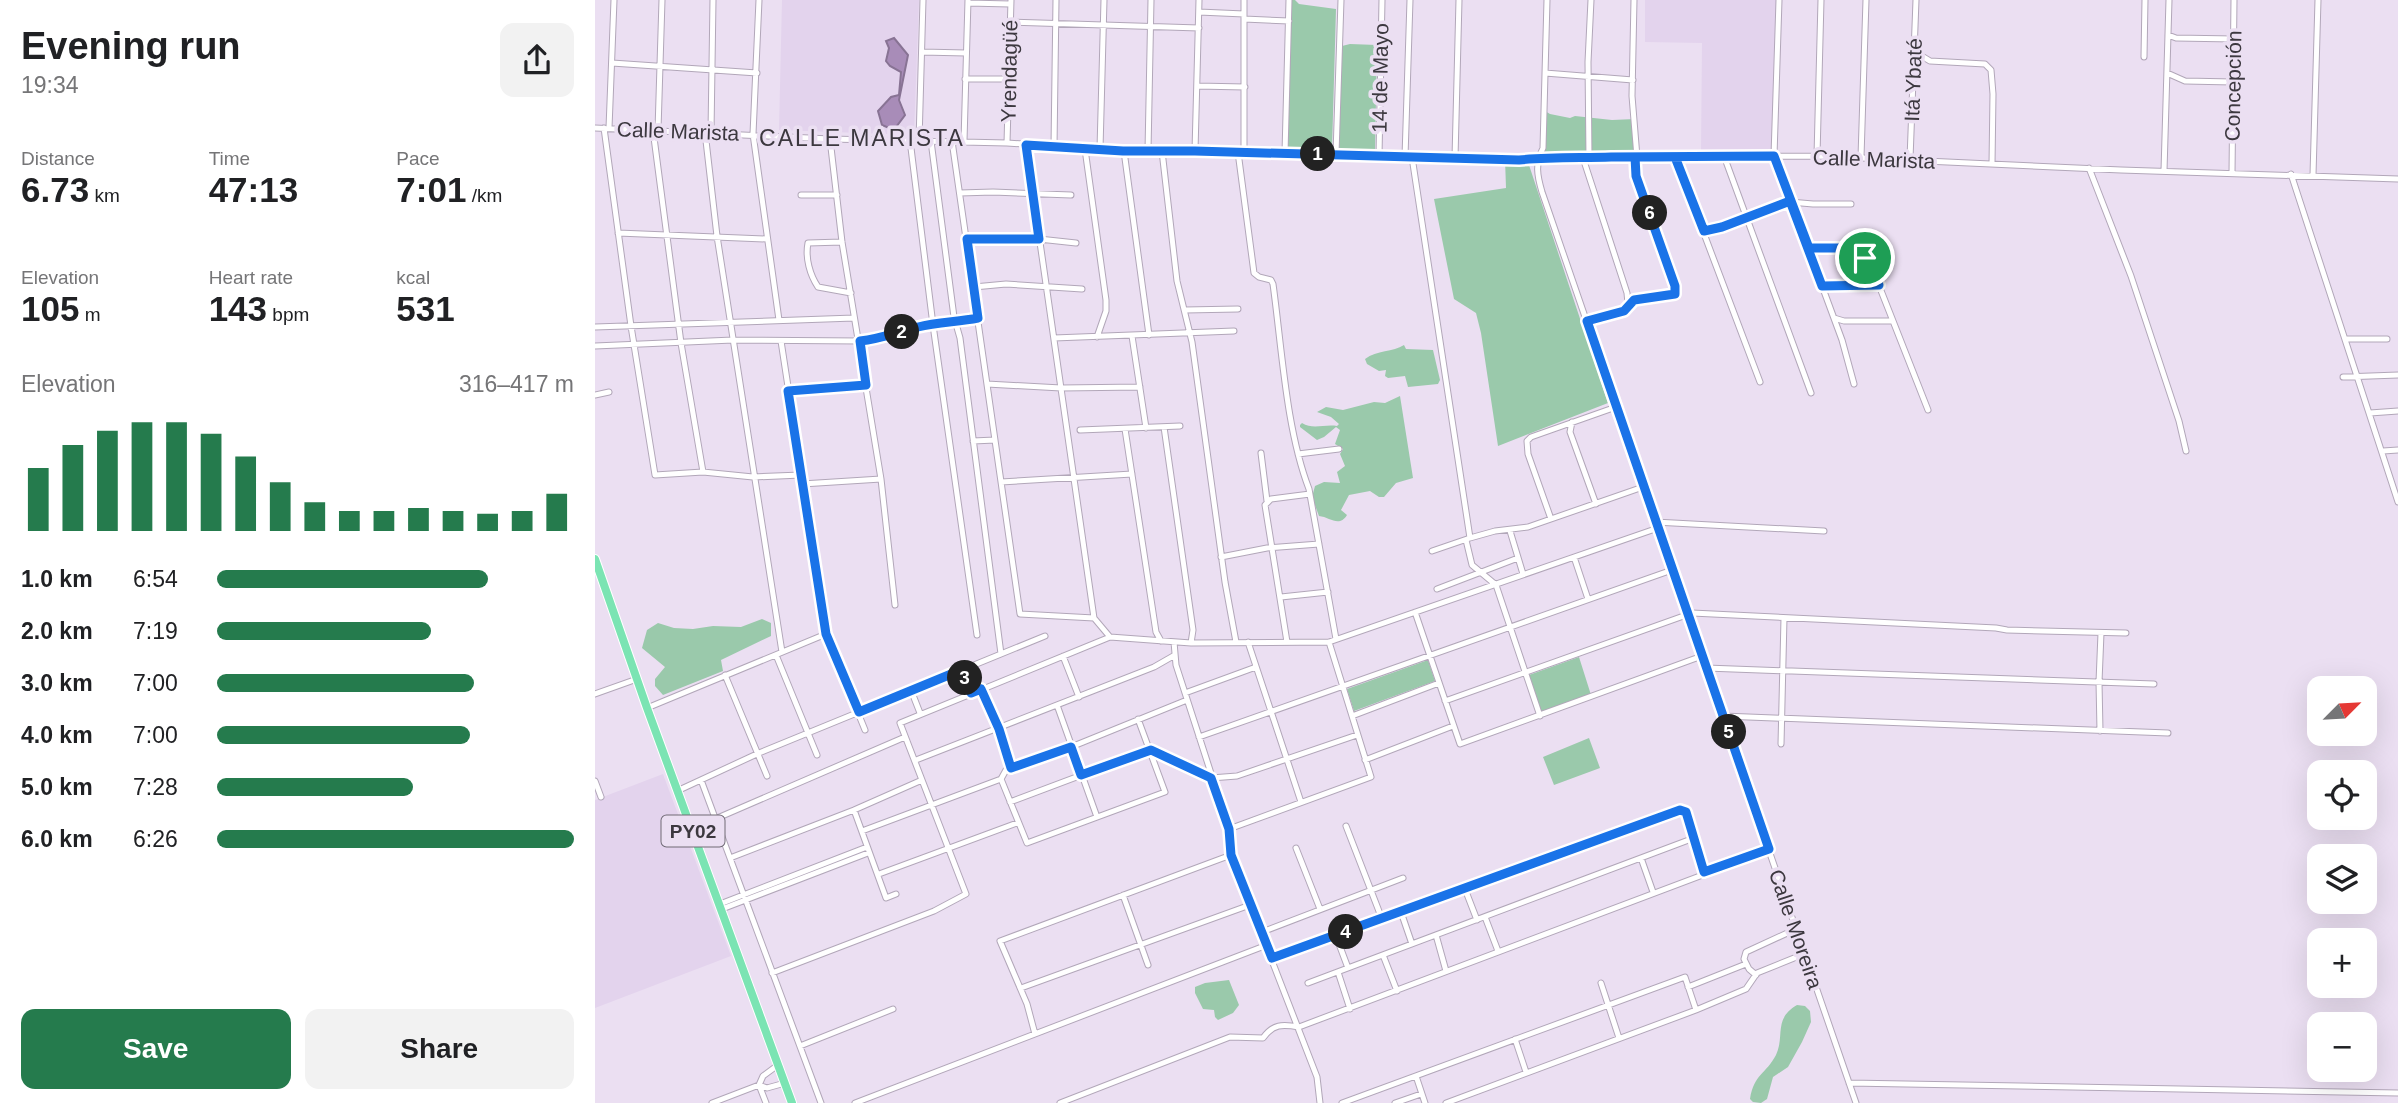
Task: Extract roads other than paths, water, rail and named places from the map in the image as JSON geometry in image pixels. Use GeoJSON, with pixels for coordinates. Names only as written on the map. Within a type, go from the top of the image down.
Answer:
{"type":"FeatureCollection","features":[{"type":"Feature","properties":{"kind":"main road","name":"PY02"},"geometry":{"type":"LineString","coordinates":[[595,559],[792,1103]]}},
{"type":"Feature","properties":{"kind":"street"},"geometry":{"type":"LineString","coordinates":[[614,0],[607,128],[618,233],[655,475],[703,472],[753,477],[801,475]]}},
{"type":"Feature","properties":{"kind":"street"},"geometry":{"type":"LineString","coordinates":[[661,0],[655,130],[681,343],[703,472]]}},
{"type":"Feature","properties":{"kind":"street"},"geometry":{"type":"LineString","coordinates":[[713,0],[708,132],[717,236],[779,653],[817,755]]}},
{"type":"Feature","properties":{"kind":"street"},"geometry":{"type":"LineString","coordinates":[[759,0],[753,134],[779,320]]}},
{"type":"Feature","properties":{"kind":"street"},"geometry":{"type":"LineString","coordinates":[[919,141],[923,0]]}},
{"type":"Feature","properties":{"kind":"street"},"geometry":{"type":"LineString","coordinates":[[1054,147],[1056,0]]}},
{"type":"Feature","properties":{"kind":"street"},"geometry":{"type":"LineString","coordinates":[[1100,149],[1104,0]]}},
{"type":"Feature","properties":{"kind":"street"},"geometry":{"type":"LineString","coordinates":[[1149,151],[1151,0]]}},
{"type":"Feature","properties":{"kind":"street"},"geometry":{"type":"LineString","coordinates":[[1195,151],[1199,0]]}},
{"type":"Feature","properties":{"kind":"street"},"geometry":{"type":"LineString","coordinates":[[1244,0],[1245,87],[1241,152],[1254,273],[1273,284],[1298,454],[1310,495],[1336,639]]}},
{"type":"Feature","properties":{"kind":"street"},"geometry":{"type":"LineString","coordinates":[[1285,153],[1290,0]]}},
{"type":"Feature","properties":{"kind":"street"},"geometry":{"type":"LineString","coordinates":[[1336,154],[1341,0]]}},
{"type":"Feature","properties":{"kind":"street","name":"14 de Mayo"},"geometry":{"type":"LineString","coordinates":[[1380,156],[1382,0]]}},
{"type":"Feature","properties":{"kind":"street"},"geometry":{"type":"LineString","coordinates":[[1410,0],[1409,157],[1472,565],[1496,585],[1540,716]]}},
{"type":"Feature","properties":{"kind":"street"},"geometry":{"type":"LineString","coordinates":[[1455,158],[1459,0]]}},
{"type":"Feature","properties":{"kind":"street","name":"Calle Moreira"},"geometry":{"type":"LineString","coordinates":[[1547,0],[1543,148],[1536,171],[1856,1103]]}},
{"type":"Feature","properties":{"kind":"street"},"geometry":{"type":"LineString","coordinates":[[1587,321],[1624,311],[1628,304],[1586,158],[1591,0]]}},
{"type":"Feature","properties":{"kind":"street"},"geometry":{"type":"LineString","coordinates":[[1628,304],[1639,299],[1671,296],[1676,291],[1636,176],[1633,0]]}},
{"type":"Feature","properties":{"kind":"street"},"geometry":{"type":"LineString","coordinates":[[1779,0],[1774,156],[1834,318],[1854,384]]}},
{"type":"Feature","properties":{"kind":"street"},"geometry":{"type":"LineString","coordinates":[[1817,156],[1821,0]]}},
{"type":"Feature","properties":{"kind":"street"},"geometry":{"type":"LineString","coordinates":[[1861,157],[1867,0]]}},
{"type":"Feature","properties":{"kind":"street","name":"Itá Ybaté"},"geometry":{"type":"LineString","coordinates":[[1909,159],[1916,0]]}},
{"type":"Feature","properties":{"kind":"street"},"geometry":{"type":"LineString","coordinates":[[2144,57],[2145,0]]}},
{"type":"Feature","properties":{"kind":"street"},"geometry":{"type":"LineString","coordinates":[[2164,171],[2169,0]]}},
{"type":"Feature","properties":{"kind":"street","name":"Concepción"},"geometry":{"type":"LineString","coordinates":[[2232,173],[2234,0]]}},
{"type":"Feature","properties":{"kind":"street"},"geometry":{"type":"LineString","coordinates":[[2313,175],[2318,0]]}},
{"type":"Feature","properties":{"kind":"street"},"geometry":{"type":"LineString","coordinates":[[964,141],[968,1],[1011,2]]}},
{"type":"Feature","properties":{"kind":"street","name":"Yrendagüé"},"geometry":{"type":"LineString","coordinates":[[1007,143],[1011,2]]}},
{"type":"Feature","properties":{"kind":"street"},"geometry":{"type":"LineString","coordinates":[[1199,12],[1289,21]]}},
{"type":"Feature","properties":{"kind":"street"},"geometry":{"type":"LineString","coordinates":[[1010,22],[1199,28]]}},
{"type":"Feature","properties":{"kind":"street"},"geometry":{"type":"LineString","coordinates":[[2168,35],[2176,38],[2234,39]]}},
{"type":"Feature","properties":{"kind":"street"},"geometry":{"type":"LineString","coordinates":[[1915,51],[1930,61],[1985,64],[1992,74],[1991,164]]}},
{"type":"Feature","properties":{"kind":"street"},"geometry":{"type":"LineString","coordinates":[[922,52],[966,52]]}},
{"type":"Feature","properties":{"kind":"street"},"geometry":{"type":"LineString","coordinates":[[612,63],[757,72]]}},
{"type":"Feature","properties":{"kind":"street"},"geometry":{"type":"LineString","coordinates":[[1545,73],[1633,80]]}},
{"type":"Feature","properties":{"kind":"street"},"geometry":{"type":"LineString","coordinates":[[2167,73],[2185,81],[2233,82]]}},
{"type":"Feature","properties":{"kind":"street"},"geometry":{"type":"LineString","coordinates":[[965,79],[1007,79]]}},
{"type":"Feature","properties":{"kind":"street"},"geometry":{"type":"LineString","coordinates":[[1197,86],[1245,87]]}},
{"type":"Feature","properties":{"kind":"street","name":"Calle Marista"},"geometry":{"type":"LineString","coordinates":[[595,128],[830,139],[964,141],[1123,151],[1519,160],[1817,156],[2398,179]]}},
{"type":"Feature","properties":{"kind":"street"},"geometry":{"type":"LineString","coordinates":[[830,139],[842,242],[881,479],[895,605]]}},
{"type":"Feature","properties":{"kind":"street"},"geometry":{"type":"LineString","coordinates":[[910,140],[977,635]]}},
{"type":"Feature","properties":{"kind":"street"},"geometry":{"type":"LineString","coordinates":[[931,141],[1001,654]]}},
{"type":"Feature","properties":{"kind":"street"},"geometry":{"type":"LineString","coordinates":[[953,141],[1020,614],[1094,618]]}},
{"type":"Feature","properties":{"kind":"street"},"geometry":{"type":"LineString","coordinates":[[1026,145],[1094,618],[1110,637]]}},
{"type":"Feature","properties":{"kind":"street"},"geometry":{"type":"LineString","coordinates":[[1085,149],[1107,300],[1097,337]]}},
{"type":"Feature","properties":{"kind":"street"},"geometry":{"type":"LineString","coordinates":[[1123,151],[1149,335]]}},
{"type":"Feature","properties":{"kind":"street"},"geometry":{"type":"LineString","coordinates":[[1162,151],[1177,281],[1190,333],[1221,557],[1236,642]]}},
{"type":"Feature","properties":{"kind":"street"},"geometry":{"type":"LineString","coordinates":[[1724,156],[1811,393]]}},
{"type":"Feature","properties":{"kind":"street"},"geometry":{"type":"LineString","coordinates":[[1675,157],[1760,382]]}},
{"type":"Feature","properties":{"kind":"street"},"geometry":{"type":"LineString","coordinates":[[2089,168],[2135,289],[2179,421],[2186,451]]}},
{"type":"Feature","properties":{"kind":"street"},"geometry":{"type":"LineString","coordinates":[[2291,174],[2396,485],[2398,502]]}},
{"type":"Feature","properties":{"kind":"street"},"geometry":{"type":"LineString","coordinates":[[960,193],[1071,195]]}},
{"type":"Feature","properties":{"kind":"street"},"geometry":{"type":"LineString","coordinates":[[801,195],[837,195]]}},
{"type":"Feature","properties":{"kind":"street"},"geometry":{"type":"LineString","coordinates":[[1704,231],[1722,227],[1790,201],[1851,204]]}},
{"type":"Feature","properties":{"kind":"street"},"geometry":{"type":"LineString","coordinates":[[618,233],[767,239]]}},
{"type":"Feature","properties":{"kind":"street"},"geometry":{"type":"LineString","coordinates":[[967,239],[1039,239],[1076,243]]}},
{"type":"Feature","properties":{"kind":"street"},"geometry":{"type":"LineString","coordinates":[[842,242],[808,243],[806,254],[818,287],[851,293]]}},
{"type":"Feature","properties":{"kind":"street"},"geometry":{"type":"LineString","coordinates":[[1809,248],[1859,248],[1879,285],[1928,411]]}},
{"type":"Feature","properties":{"kind":"street"},"geometry":{"type":"LineString","coordinates":[[974,287],[1006,284],[1082,289]]}},
{"type":"Feature","properties":{"kind":"street"},"geometry":{"type":"LineString","coordinates":[[1822,286],[1879,285]]}},
{"type":"Feature","properties":{"kind":"street"},"geometry":{"type":"LineString","coordinates":[[1185,310],[1238,309]]}},
{"type":"Feature","properties":{"kind":"street"},"geometry":{"type":"LineString","coordinates":[[595,327],[855,318]]}},
{"type":"Feature","properties":{"kind":"street"},"geometry":{"type":"LineString","coordinates":[[595,346],[733,340],[860,341],[919,327],[978,318]]}},
{"type":"Feature","properties":{"kind":"street"},"geometry":{"type":"LineString","coordinates":[[1834,318],[1844,321],[1893,321]]}},
{"type":"Feature","properties":{"kind":"street"},"geometry":{"type":"LineString","coordinates":[[1054,338],[1234,331]]}},
{"type":"Feature","properties":{"kind":"street"},"geometry":{"type":"LineString","coordinates":[[1132,336],[1146,428]]}},
{"type":"Feature","properties":{"kind":"street"},"geometry":{"type":"LineString","coordinates":[[2346,339],[2387,339]]}},
{"type":"Feature","properties":{"kind":"street"},"geometry":{"type":"LineString","coordinates":[[781,341],[826,634],[865,730]]}},
{"type":"Feature","properties":{"kind":"street"},"geometry":{"type":"LineString","coordinates":[[2343,377],[2398,375]]}},
{"type":"Feature","properties":{"kind":"street"},"geometry":{"type":"LineString","coordinates":[[987,384],[1140,387]]}},
{"type":"Feature","properties":{"kind":"street"},"geometry":{"type":"LineString","coordinates":[[788,391],[866,385]]}},
{"type":"Feature","properties":{"kind":"street"},"geometry":{"type":"LineString","coordinates":[[595,395],[609,393]]}},
{"type":"Feature","properties":{"kind":"street"},"geometry":{"type":"LineString","coordinates":[[1551,519],[1528,454],[1527,441],[1531,437],[1616,407]]}},
{"type":"Feature","properties":{"kind":"street"},"geometry":{"type":"LineString","coordinates":[[2371,413],[2398,411]]}},
{"type":"Feature","properties":{"kind":"street"},"geometry":{"type":"LineString","coordinates":[[1572,422],[1570,432],[1596,504]]}},
{"type":"Feature","properties":{"kind":"street"},"geometry":{"type":"LineString","coordinates":[[1080,430],[1180,426]]}},
{"type":"Feature","properties":{"kind":"street"},"geometry":{"type":"LineString","coordinates":[[1164,427],[1193,630],[1191,643]]}},
{"type":"Feature","properties":{"kind":"street"},"geometry":{"type":"LineString","coordinates":[[1125,429],[1156,632],[1161,640]]}},
{"type":"Feature","properties":{"kind":"street"},"geometry":{"type":"LineString","coordinates":[[973,441],[995,440]]}},
{"type":"Feature","properties":{"kind":"street"},"geometry":{"type":"LineString","coordinates":[[1298,454],[1339,449]]}},
{"type":"Feature","properties":{"kind":"street"},"geometry":{"type":"LineString","coordinates":[[2383,451],[2398,450]]}},
{"type":"Feature","properties":{"kind":"street"},"geometry":{"type":"LineString","coordinates":[[1261,453],[1267,501],[1265,505],[1287,642]]}},
{"type":"Feature","properties":{"kind":"street"},"geometry":{"type":"LineString","coordinates":[[1001,482],[1132,474]]}},
{"type":"Feature","properties":{"kind":"street"},"geometry":{"type":"LineString","coordinates":[[802,484],[881,479]]}},
{"type":"Feature","properties":{"kind":"street"},"geometry":{"type":"LineString","coordinates":[[1432,551],[1495,531],[1510,531],[1551,519],[1643,487]]}},
{"type":"Feature","properties":{"kind":"street"},"geometry":{"type":"LineString","coordinates":[[1267,501],[1310,495]]}},
{"type":"Feature","properties":{"kind":"street"},"geometry":{"type":"LineString","coordinates":[[772,973],[934,911],[966,894],[900,723],[920,713],[1110,637],[1191,643],[1329,642],[1574,558],[1657,525],[1824,531]]}},
{"type":"Feature","properties":{"kind":"street"},"geometry":{"type":"LineString","coordinates":[[1510,531],[1523,574]]}},
{"type":"Feature","properties":{"kind":"street"},"geometry":{"type":"LineString","coordinates":[[1221,557],[1272,548],[1319,544]]}},
{"type":"Feature","properties":{"kind":"street"},"geometry":{"type":"LineString","coordinates":[[1437,589],[1518,558]]}},
{"type":"Feature","properties":{"kind":"street"},"geometry":{"type":"LineString","coordinates":[[1574,558],[1588,599]]}},
{"type":"Feature","properties":{"kind":"street"},"geometry":{"type":"LineString","coordinates":[[1199,737],[1672,570]]}},
{"type":"Feature","properties":{"kind":"street"},"geometry":{"type":"LineString","coordinates":[[1281,597],[1328,592]]}},
{"type":"Feature","properties":{"kind":"street"},"geometry":{"type":"LineString","coordinates":[[1415,612],[1460,744],[1702,656]]}},
{"type":"Feature","properties":{"kind":"street"},"geometry":{"type":"LineString","coordinates":[[1445,701],[1688,614],[2126,633]]}},
{"type":"Feature","properties":{"kind":"street"},"geometry":{"type":"LineString","coordinates":[[1781,744],[1784,618]]}},
{"type":"Feature","properties":{"kind":"street"},"geometry":{"type":"LineString","coordinates":[[2100,730],[2101,633]]}},
{"type":"Feature","properties":{"kind":"street"},"geometry":{"type":"LineString","coordinates":[[647,708],[826,634]]}},
{"type":"Feature","properties":{"kind":"street"},"geometry":{"type":"LineString","coordinates":[[677,791],[759,753],[1045,636]]}},
{"type":"Feature","properties":{"kind":"street"},"geometry":{"type":"LineString","coordinates":[[1174,642],[1176,665],[1229,829],[1231,855],[1317,1077],[1320,1103]]}},
{"type":"Feature","properties":{"kind":"street"},"geometry":{"type":"LineString","coordinates":[[1248,642],[1301,803]]}},
{"type":"Feature","properties":{"kind":"street"},"geometry":{"type":"LineString","coordinates":[[1229,829],[1370,777],[1329,642]]}},
{"type":"Feature","properties":{"kind":"street"},"geometry":{"type":"LineString","coordinates":[[916,760],[1154,667],[1175,654]]}},
{"type":"Feature","properties":{"kind":"street"},"geometry":{"type":"LineString","coordinates":[[1063,656],[1079,697]]}},
{"type":"Feature","properties":{"kind":"street"},"geometry":{"type":"LineString","coordinates":[[1185,693],[1256,667]]}},
{"type":"Feature","properties":{"kind":"street"},"geometry":{"type":"LineString","coordinates":[[1706,668],[2154,684]]}},
{"type":"Feature","properties":{"kind":"street"},"geometry":{"type":"LineString","coordinates":[[961,670],[971,693]]}},
{"type":"Feature","properties":{"kind":"street"},"geometry":{"type":"LineString","coordinates":[[725,675],[767,776]]}},
{"type":"Feature","properties":{"kind":"street"},"geometry":{"type":"LineString","coordinates":[[595,694],[637,679]]}},
{"type":"Feature","properties":{"kind":"street"},"geometry":{"type":"LineString","coordinates":[[1352,716],[1439,683]]}},
{"type":"Feature","properties":{"kind":"street"},"geometry":{"type":"LineString","coordinates":[[981,689],[999,729],[1011,768]]}},
{"type":"Feature","properties":{"kind":"street"},"geometry":{"type":"LineString","coordinates":[[911,690],[920,713]]}},
{"type":"Feature","properties":{"kind":"street"},"geometry":{"type":"LineString","coordinates":[[862,831],[1001,779],[1006,770],[1187,700]]}},
{"type":"Feature","properties":{"kind":"street"},"geometry":{"type":"LineString","coordinates":[[1056,705],[1097,817]]}},
{"type":"Feature","properties":{"kind":"street"},"geometry":{"type":"LineString","coordinates":[[1723,716],[2168,733]]}},
{"type":"Feature","properties":{"kind":"street"},"geometry":{"type":"LineString","coordinates":[[1001,779],[1027,844],[1165,792],[1139,719]]}},
{"type":"Feature","properties":{"kind":"street"},"geometry":{"type":"LineString","coordinates":[[1365,760],[1453,726]]}},
{"type":"Feature","properties":{"kind":"street"},"geometry":{"type":"LineString","coordinates":[[1010,802],[1151,750],[1211,778],[1237,776],[1357,735]]}},
{"type":"Feature","properties":{"kind":"street"},"geometry":{"type":"LineString","coordinates":[[692,829],[905,737]]}},
{"type":"Feature","properties":{"kind":"street"},"geometry":{"type":"LineString","coordinates":[[701,780],[821,1103]]}},
{"type":"Feature","properties":{"kind":"street"},"geometry":{"type":"LineString","coordinates":[[730,858],[854,810],[922,780]]}},
{"type":"Feature","properties":{"kind":"street"},"geometry":{"type":"LineString","coordinates":[[595,781],[601,797]]}},
{"type":"Feature","properties":{"kind":"street"},"geometry":{"type":"LineString","coordinates":[[854,810],[886,898],[896,894]]}},
{"type":"Feature","properties":{"kind":"street"},"geometry":{"type":"LineString","coordinates":[[1272,958],[1680,810],[1686,812],[1704,872]]}},
{"type":"Feature","properties":{"kind":"street"},"geometry":{"type":"LineString","coordinates":[[879,874],[1017,822]]}},
{"type":"Feature","properties":{"kind":"street"},"geometry":{"type":"LineString","coordinates":[[1346,826],[1382,919]]}},
{"type":"Feature","properties":{"kind":"street"},"geometry":{"type":"LineString","coordinates":[[692,829],[720,833]]}},
{"type":"Feature","properties":{"kind":"street"},"geometry":{"type":"LineString","coordinates":[[1308,983],[1694,838]]}},
{"type":"Feature","properties":{"kind":"street"},"geometry":{"type":"LineString","coordinates":[[1296,848],[1320,909]]}},
{"type":"Feature","properties":{"kind":"street"},"geometry":{"type":"LineString","coordinates":[[1060,1103],[1230,1037],[1263,1038],[1276,1026],[1286,1024],[1299,1027],[1350,1009],[1769,849]]}},
{"type":"Feature","properties":{"kind":"street"},"geometry":{"type":"LineString","coordinates":[[721,906],[868,850]]}},
{"type":"Feature","properties":{"kind":"street"},"geometry":{"type":"LineString","coordinates":[[1035,1034],[1021,988],[1000,941],[1231,855]]}},
{"type":"Feature","properties":{"kind":"street"},"geometry":{"type":"LineString","coordinates":[[1641,858],[1653,892]]}},
{"type":"Feature","properties":{"kind":"street"},"geometry":{"type":"LineString","coordinates":[[1262,932],[1403,878]]}},
{"type":"Feature","properties":{"kind":"street"},"geometry":{"type":"LineString","coordinates":[[1465,889],[1477,920]]}},
{"type":"Feature","properties":{"kind":"street"},"geometry":{"type":"LineString","coordinates":[[1123,895],[1147,965]]}},
{"type":"Feature","properties":{"kind":"street"},"geometry":{"type":"LineString","coordinates":[[1021,988],[1250,905]]}},
{"type":"Feature","properties":{"kind":"street"},"geometry":{"type":"LineString","coordinates":[[1401,912],[1412,944]]}},
{"type":"Feature","properties":{"kind":"street"},"geometry":{"type":"LineString","coordinates":[[1485,917],[1498,951]]}},
{"type":"Feature","properties":{"kind":"street"},"geometry":{"type":"LineString","coordinates":[[1756,975],[1746,964],[1746,952],[1796,929]]}},
{"type":"Feature","properties":{"kind":"street"},"geometry":{"type":"LineString","coordinates":[[1436,935],[1446,971]]}},
{"type":"Feature","properties":{"kind":"street"},"geometry":{"type":"LineString","coordinates":[[1336,936],[1348,968]]}},
{"type":"Feature","properties":{"kind":"street"},"geometry":{"type":"LineString","coordinates":[[855,1103],[1267,945]]}},
{"type":"Feature","properties":{"kind":"street"},"geometry":{"type":"LineString","coordinates":[[1446,1103],[1696,1010],[1746,989],[1756,975],[1804,954]]}},
{"type":"Feature","properties":{"kind":"street"},"geometry":{"type":"LineString","coordinates":[[1383,955],[1397,992]]}},
{"type":"Feature","properties":{"kind":"street"},"geometry":{"type":"LineString","coordinates":[[1688,987],[1746,964]]}},
{"type":"Feature","properties":{"kind":"street"},"geometry":{"type":"LineString","coordinates":[[1338,972],[1350,1009]]}},
{"type":"Feature","properties":{"kind":"street"},"geometry":{"type":"LineString","coordinates":[[747,981],[757,977]]}},
{"type":"Feature","properties":{"kind":"street"},"geometry":{"type":"LineString","coordinates":[[1342,1103],[1685,977],[1696,1010]]}},
{"type":"Feature","properties":{"kind":"street"},"geometry":{"type":"LineString","coordinates":[[1601,983],[1619,1038]]}},
{"type":"Feature","properties":{"kind":"street"},"geometry":{"type":"LineString","coordinates":[[800,1046],[893,1009]]}},
{"type":"Feature","properties":{"kind":"street"},"geometry":{"type":"LineString","coordinates":[[1515,1040],[1526,1072]]}},
{"type":"Feature","properties":{"kind":"street"},"geometry":{"type":"LineString","coordinates":[[766,1103],[759,1085],[763,1076],[778,1066]]}},
{"type":"Feature","properties":{"kind":"street"},"geometry":{"type":"LineString","coordinates":[[1416,1076],[1425,1103]]}},
{"type":"Feature","properties":{"kind":"street"},"geometry":{"type":"LineString","coordinates":[[712,1103],[759,1085],[767,1088],[785,1083]]}},
{"type":"Feature","properties":{"kind":"street"},"geometry":{"type":"LineString","coordinates":[[1849,1083],[2398,1093]]}},
{"type":"Feature","properties":{"kind":"street"},"geometry":{"type":"LineString","coordinates":[[1395,1103],[1422,1094]]}},
{"type":"Feature","properties":{"kind":"district","name":"CALLE MARISTA"},"geometry":{"type":"Point","coordinates":[862,138]}}]}
